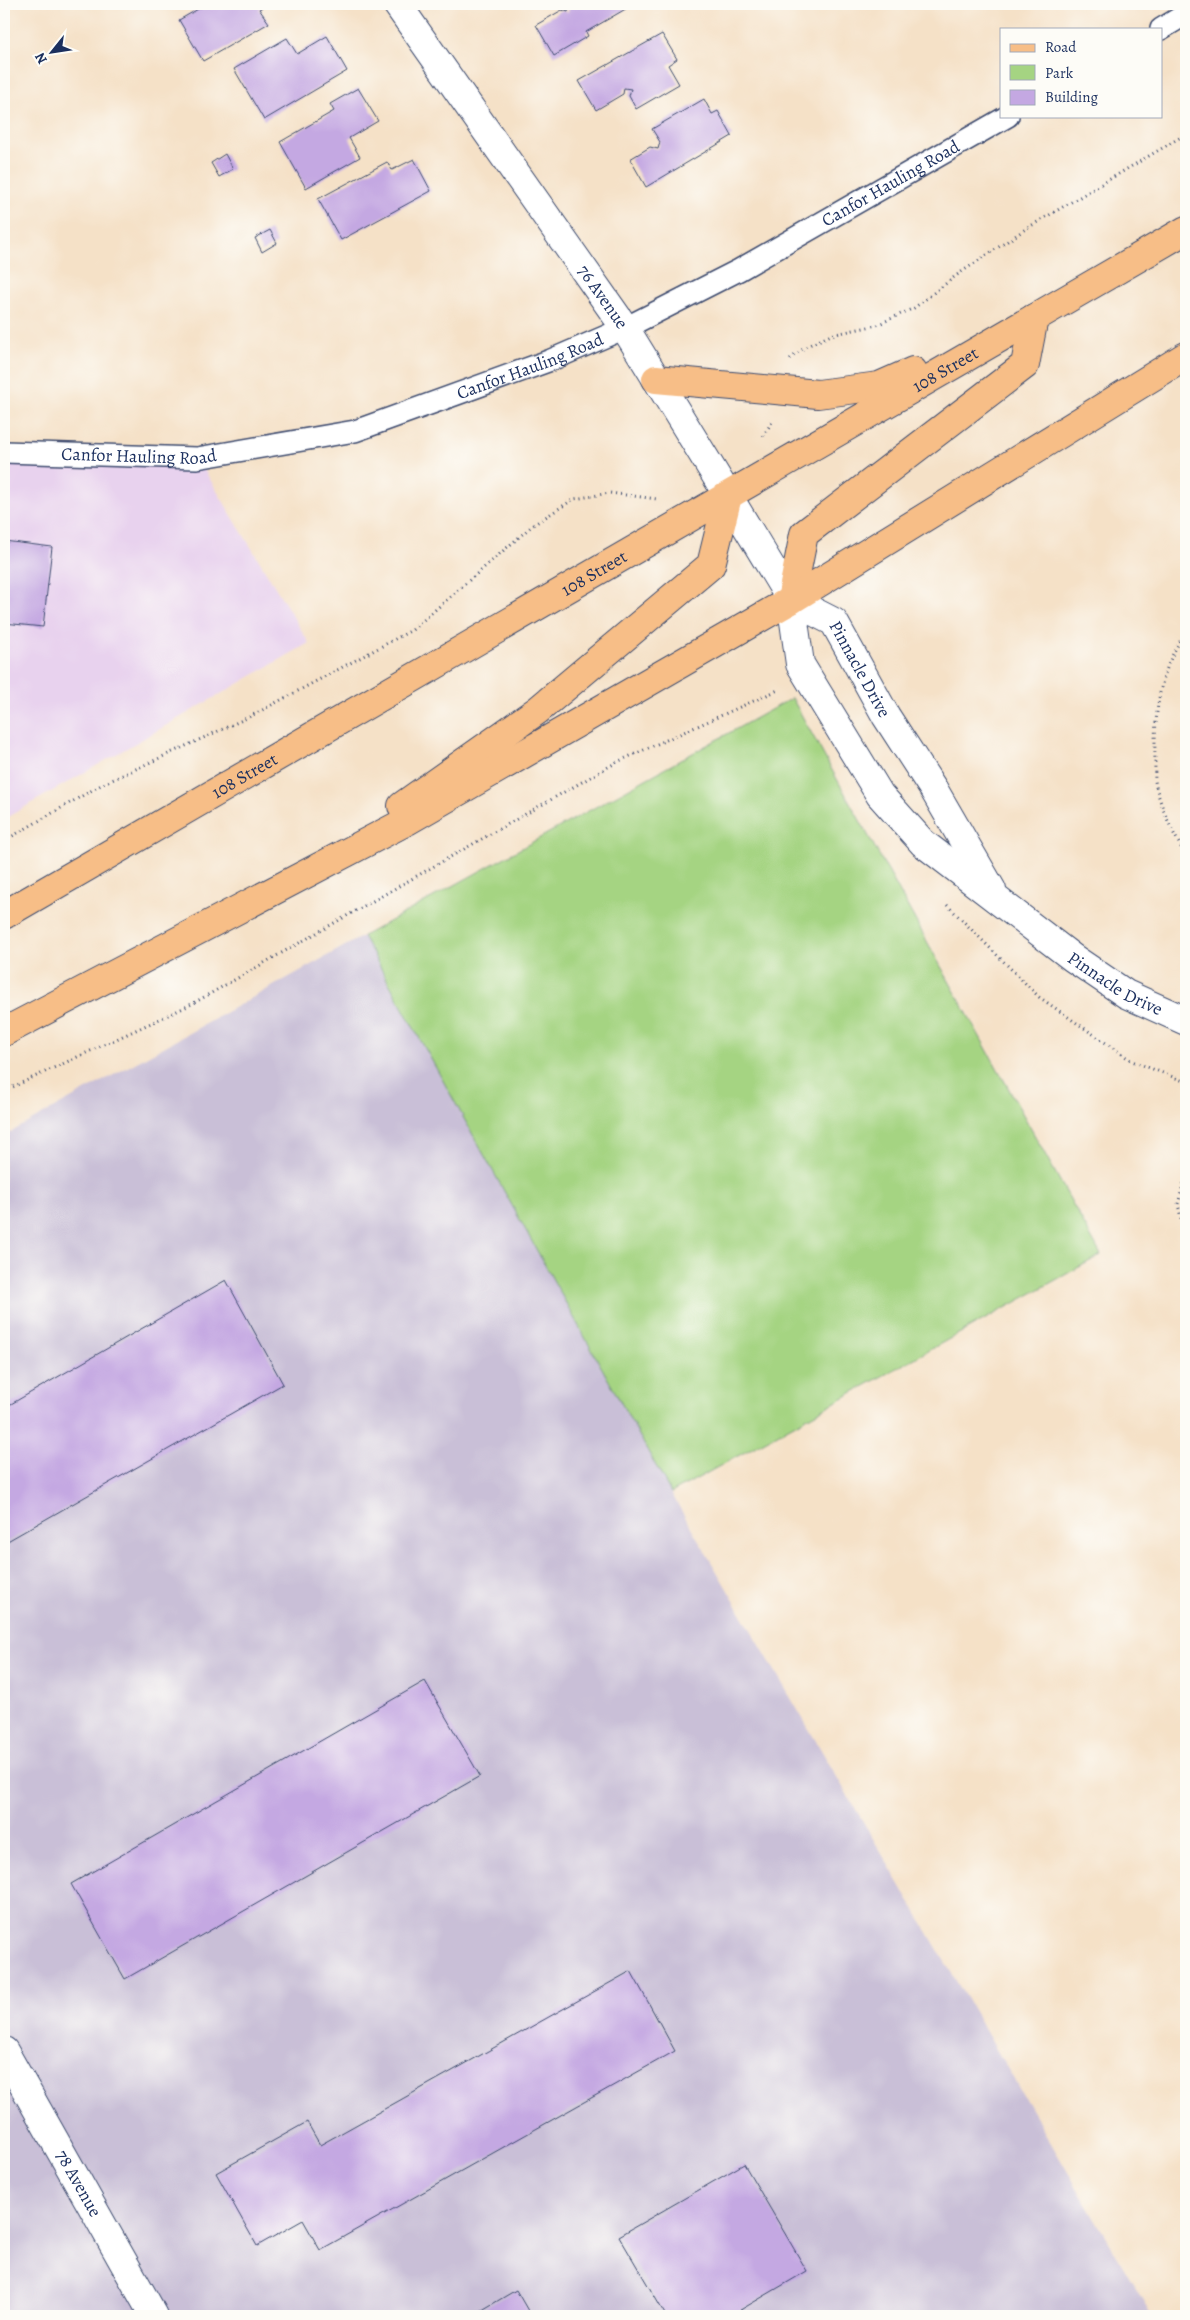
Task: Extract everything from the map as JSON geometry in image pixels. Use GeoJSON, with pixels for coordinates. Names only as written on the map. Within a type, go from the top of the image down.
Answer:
{"type":"FeatureCollection","features":[{"type":"Feature","properties":{"kind":"main road","name":"108 Street"},"geometry":{"type":"LineString","coordinates":[[4,915],[1186,230]]}},
{"type":"Feature","properties":{"kind":"main road"},"geometry":{"type":"LineString","coordinates":[[656,379],[818,394],[879,386],[1034,318]]}},
{"type":"Feature","properties":{"kind":"main road"},"geometry":{"type":"LineString","coordinates":[[791,600],[804,534],[1025,365],[1034,318]]}},
{"type":"Feature","properties":{"kind":"main road"},"geometry":{"type":"LineString","coordinates":[[4,1032],[408,821],[791,600],[1186,356]]}},
{"type":"Feature","properties":{"kind":"main road"},"geometry":{"type":"LineString","coordinates":[[306,874],[538,710],[711,565],[728,496]]}},
{"type":"Feature","properties":{"kind":"street","name":"76 Avenue"},"geometry":{"type":"LineString","coordinates":[[396,4],[624,328],[791,600]]}},
{"type":"Feature","properties":{"kind":"street","name":"Pinnacle Drive"},"geometry":{"type":"LineString","coordinates":[[791,600],[834,622],[886,716],[934,790],[1000,904]]}},
{"type":"Feature","properties":{"kind":"street","name":"Pinnacle Drive"},"geometry":{"type":"LineString","coordinates":[[791,600],[800,664],[880,795],[923,843],[1000,904],[1073,958],[1126,994],[1186,1022]]}},
{"type":"Feature","properties":{"kind":"street","name":"78 Avenue"},"geometry":{"type":"LineString","coordinates":[[4,2051],[154,2316]]}},
{"type":"Feature","properties":{"kind":"lane"},"geometry":{"type":"LineString","coordinates":[[1162,28],[1186,14]]}},
{"type":"Feature","properties":{"kind":"lane","name":"Canfor Hauling Road"},"geometry":{"type":"LineString","coordinates":[[4,452],[197,458],[355,431],[551,360],[624,328],[739,270],[1005,118]]}},
{"type":"Feature","properties":{"kind":"path"},"geometry":{"type":"LineString","coordinates":[[758,443],[772,424],[783,391],[791,356],[831,335],[877,325],[914,308],[957,275],[1024,230],[1186,134]]}},
{"type":"Feature","properties":{"kind":"path"},"geometry":{"type":"LineString","coordinates":[[4,841],[101,785],[251,716],[412,630],[533,525],[574,499],[610,493],[658,499]]}},
{"type":"Feature","properties":{"kind":"path"},"geometry":{"type":"LineString","coordinates":[[1186,633],[1176,647],[1159,695],[1154,738],[1156,788],[1171,829],[1186,856]]}},
{"type":"Feature","properties":{"kind":"path"},"geometry":{"type":"LineString","coordinates":[[4,1092],[192,1004],[617,762],[777,689],[786,695]]}},
{"type":"Feature","properties":{"kind":"path"},"geometry":{"type":"LineString","coordinates":[[942,901],[1039,997],[1132,1062],[1186,1082]]}},
{"type":"Feature","properties":{"kind":"path"},"geometry":{"type":"LineString","coordinates":[[1186,1174],[1178,1204],[1186,1242]]}},
{"type":"Feature","properties":{"kind":"shaded area"},"geometry":{"type":"Polygon","coordinates":[[[4,452],[197,458],[309,643],[4,819],[4,452]]]}},
{"type":"Feature","properties":{"kind":"shaded area"},"geometry":{"type":"Polygon","coordinates":[[[363,936],[671,1493],[1152,2316],[4,2316],[4,1136],[363,936]]]}},
{"type":"Feature","properties":{"kind":"green space"},"geometry":{"type":"Polygon","coordinates":[[[792,698],[1101,1255],[671,1493],[363,936],[792,698]]]}},
{"type":"Feature","properties":{"kind":"building"},"geometry":{"type":"Polygon","coordinates":[[[207,4],[268,4],[259,9],[269,23],[203,61],[179,20],[207,4]]]}},
{"type":"Feature","properties":{"kind":"building"},"geometry":{"type":"Polygon","coordinates":[[[570,4],[627,4],[629,7],[586,32],[588,36],[554,56],[536,25],[562,10],[568,12],[570,4]]]}},
{"type":"Feature","properties":{"kind":"building"},"geometry":{"type":"Polygon","coordinates":[[[662,34],[677,59],[668,65],[679,84],[636,109],[629,96],[631,89],[624,88],[623,94],[596,110],[579,81],[662,34]]]}},
{"type":"Feature","properties":{"kind":"building"},"geometry":{"type":"Polygon","coordinates":[[[327,36],[347,71],[264,120],[234,69],[287,38],[297,54],[327,36]]]}},
{"type":"Feature","properties":{"kind":"building"},"geometry":{"type":"Polygon","coordinates":[[[358,88],[378,121],[349,138],[360,157],[306,188],[280,142],[334,111],[330,104],[358,88]]]}},
{"type":"Feature","properties":{"kind":"building"},"geometry":{"type":"Polygon","coordinates":[[[704,99],[712,114],[718,111],[732,136],[646,187],[630,159],[650,147],[658,149],[660,142],[652,129],[704,99]]]}},
{"type":"Feature","properties":{"kind":"building"},"geometry":{"type":"Polygon","coordinates":[[[225,154],[233,169],[219,177],[211,163],[225,154]]]}},
{"type":"Feature","properties":{"kind":"building"},"geometry":{"type":"Polygon","coordinates":[[[414,159],[431,191],[341,240],[318,199],[387,162],[392,170],[414,159]]]}},
{"type":"Feature","properties":{"kind":"building"},"geometry":{"type":"Polygon","coordinates":[[[270,230],[277,243],[262,252],[255,238],[270,230]]]}},
{"type":"Feature","properties":{"kind":"building"},"geometry":{"type":"Polygon","coordinates":[[[4,541],[52,547],[43,627],[4,623],[4,541]]]}},
{"type":"Feature","properties":{"kind":"building"},"geometry":{"type":"Polygon","coordinates":[[[226,1280],[283,1384],[4,1543],[4,1408],[226,1280]]]}},
{"type":"Feature","properties":{"kind":"building"},"geometry":{"type":"Polygon","coordinates":[[[425,1681],[480,1776],[125,1979],[71,1884],[425,1681]]]}},
{"type":"Feature","properties":{"kind":"building"},"geometry":{"type":"Polygon","coordinates":[[[631,1971],[675,2051],[320,2250],[303,2220],[257,2246],[216,2173],[307,2122],[320,2145],[631,1971]]]}},
{"type":"Feature","properties":{"kind":"building"},"geometry":{"type":"Polygon","coordinates":[[[744,2164],[807,2271],[730,2316],[666,2316],[619,2236],[744,2164]]]}},
{"type":"Feature","properties":{"kind":"building"},"geometry":{"type":"Polygon","coordinates":[[[516,2290],[531,2316],[472,2316],[516,2290]]]}}]}
